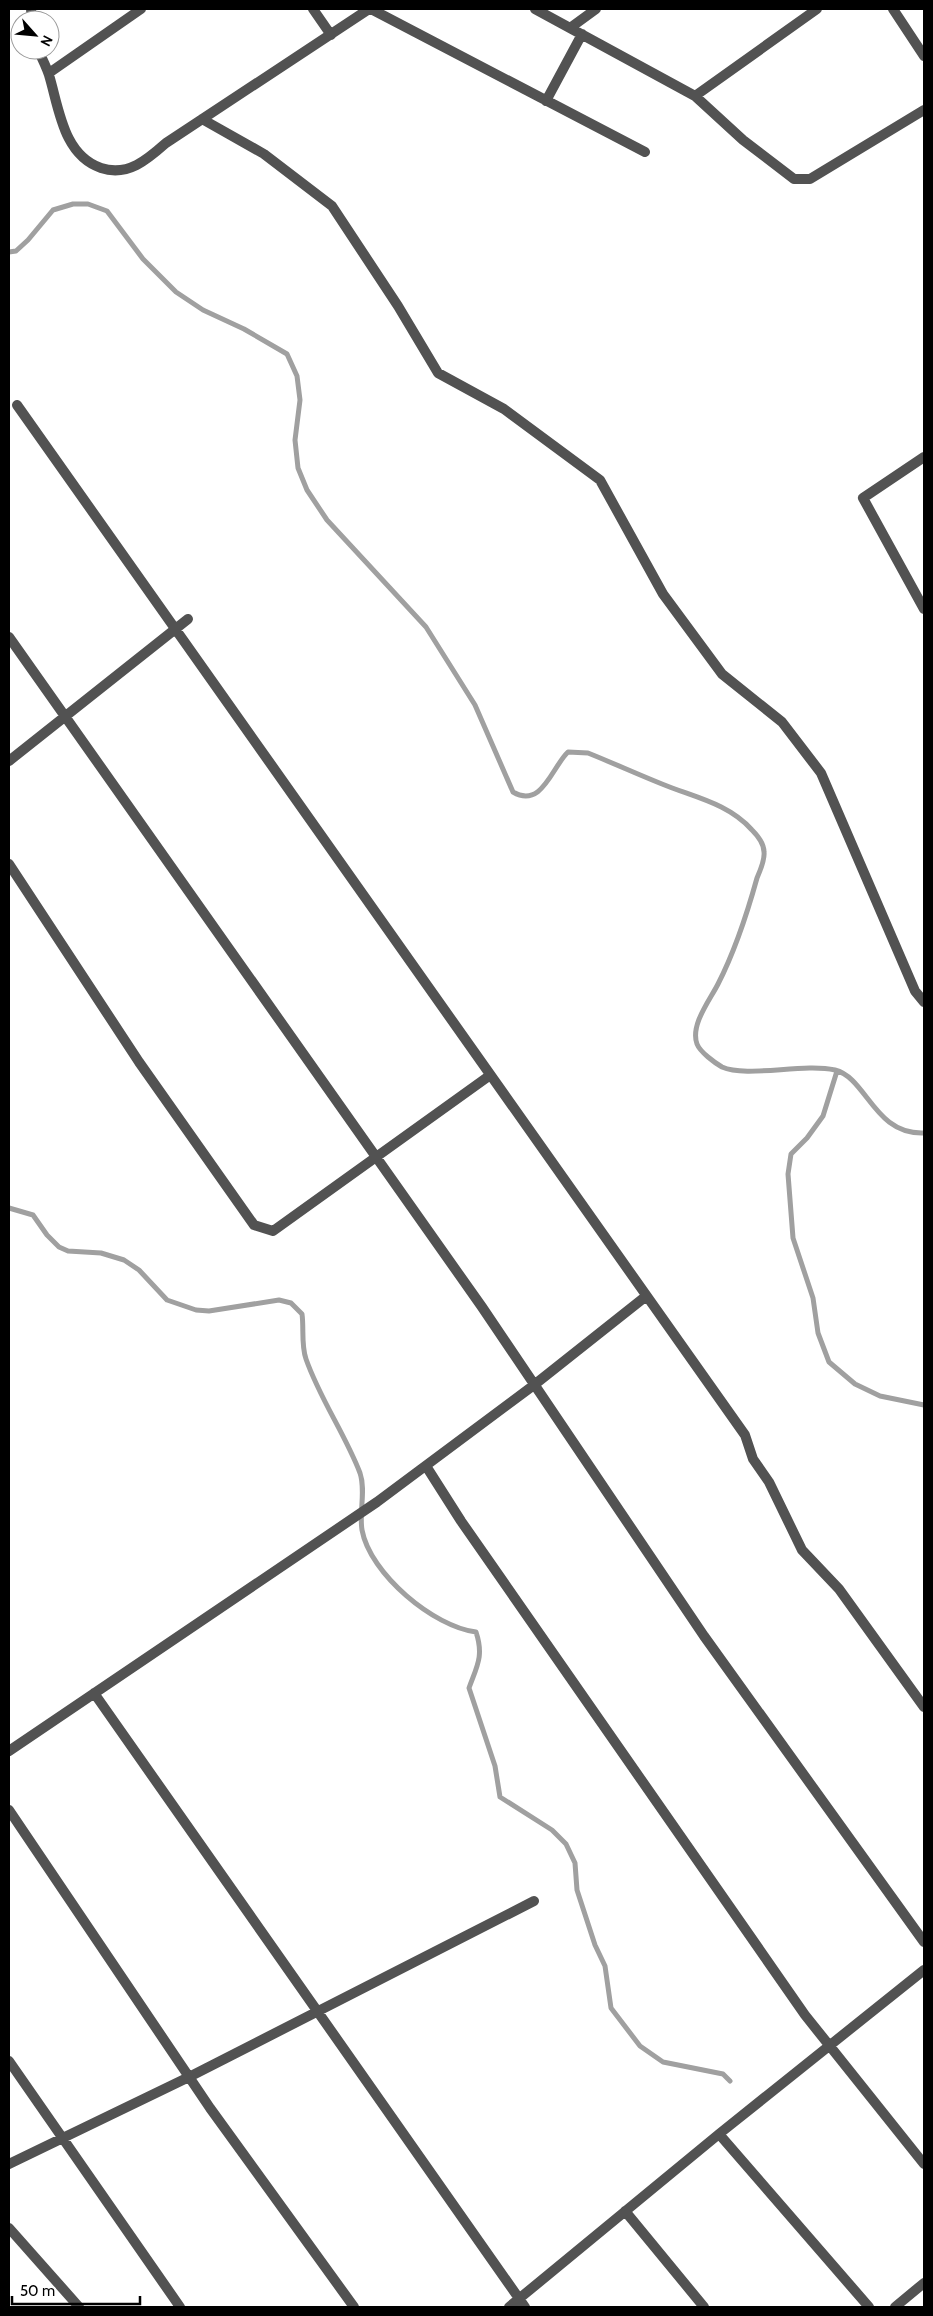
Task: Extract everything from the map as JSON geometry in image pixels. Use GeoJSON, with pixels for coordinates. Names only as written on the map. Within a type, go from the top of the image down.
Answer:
{"type":"FeatureCollection","features":[{"type":"Feature","properties":{"kind":"street"},"geometry":{"type":"LineString","coordinates":[[48,73],[141,9]]}},
{"type":"Feature","properties":{"kind":"street"},"geometry":{"type":"LineString","coordinates":[[313,9],[332,35]]}},
{"type":"Feature","properties":{"kind":"street"},"geometry":{"type":"LineString","coordinates":[[42,60],[48,73],[58,112],[78,154],[92,165],[106,169],[121,170],[139,165],[166,143],[370,9],[646,152]]}},
{"type":"Feature","properties":{"kind":"street"},"geometry":{"type":"LineString","coordinates":[[535,9],[695,96],[743,140],[794,179],[810,179],[924,110]]}},
{"type":"Feature","properties":{"kind":"street"},"geometry":{"type":"LineString","coordinates":[[570,28],[596,9]]}},
{"type":"Feature","properties":{"kind":"street"},"geometry":{"type":"LineString","coordinates":[[695,96],[817,9]]}},
{"type":"Feature","properties":{"kind":"street"},"geometry":{"type":"LineString","coordinates":[[893,9],[924,56]]}},
{"type":"Feature","properties":{"kind":"street"},"geometry":{"type":"LineString","coordinates":[[546,100],[582,34]]}},
{"type":"Feature","properties":{"kind":"street"},"geometry":{"type":"LineString","coordinates":[[202,119],[264,154],[332,206],[398,306],[438,373],[504,408],[600,480],[663,594],[722,674],[782,722],[821,773],[916,991],[924,1002]]}},
{"type":"Feature","properties":{"kind":"street"},"geometry":{"type":"LineString","coordinates":[[17,405],[645,1297],[745,1435],[753,1459],[769,1482],[802,1550],[840,1589],[924,1707]]}},
{"type":"Feature","properties":{"kind":"street"},"geometry":{"type":"LineString","coordinates":[[924,456],[863,498],[924,607]]}},
{"type":"Feature","properties":{"kind":"street"},"geometry":{"type":"LineString","coordinates":[[9,761],[188,619]]}},
{"type":"Feature","properties":{"kind":"street"},"geometry":{"type":"LineString","coordinates":[[9,637],[534,1384],[704,1636],[924,1942]]}},
{"type":"Feature","properties":{"kind":"street"},"geometry":{"type":"LineString","coordinates":[[9,864],[139,1062],[254,1224],[273,1231],[375,1156],[490,1076]]}},
{"type":"Feature","properties":{"kind":"street"},"geometry":{"type":"LineString","coordinates":[[9,1750],[348,1522],[426,1466],[645,1297]]}},
{"type":"Feature","properties":{"kind":"street"},"geometry":{"type":"LineString","coordinates":[[426,1466],[500,1578],[805,2015],[924,2164]]}},
{"type":"Feature","properties":{"kind":"street"},"geometry":{"type":"LineString","coordinates":[[94,1693],[522,2304]]}},
{"type":"Feature","properties":{"kind":"street"},"geometry":{"type":"LineString","coordinates":[[9,1810],[189,2077],[354,2307]]}},
{"type":"Feature","properties":{"kind":"street"},"geometry":{"type":"LineString","coordinates":[[9,2164],[189,2077],[534,1901]]}},
{"type":"Feature","properties":{"kind":"street"},"geometry":{"type":"LineString","coordinates":[[509,2307],[522,2304],[625,2211],[924,1970]]}},
{"type":"Feature","properties":{"kind":"street"},"geometry":{"type":"LineString","coordinates":[[9,2061],[180,2307]]}},
{"type":"Feature","properties":{"kind":"street"},"geometry":{"type":"LineString","coordinates":[[719,2134],[869,2307]]}},
{"type":"Feature","properties":{"kind":"street"},"geometry":{"type":"LineString","coordinates":[[625,2211],[704,2307]]}},
{"type":"Feature","properties":{"kind":"street"},"geometry":{"type":"LineString","coordinates":[[9,2228],[79,2307]]}},
{"type":"Feature","properties":{"kind":"street"},"geometry":{"type":"LineString","coordinates":[[895,2307],[924,2284]]}},
{"type":"Feature","properties":{"kind":"waterway"},"geometry":{"type":"LineString","coordinates":[[9,252],[16,251],[28,240],[53,210],[73,204],[88,204],[107,211],[143,259],[176,292],[203,310],[244,329],[287,354],[297,376],[300,400],[295,440],[298,468],[307,490],[327,520],[426,627],[475,705],[513,792],[523,796],[532,795],[545,784],[568,752],[588,753],[721,807],[743,821],[760,840],[764,849],[764,858],[745,919],[730,959],[698,1021],[696,1037],[697,1044],[701,1050],[722,1067],[732,1070],[760,1071],[807,1068],[835,1070],[846,1075],[882,1116],[894,1125],[907,1131],[924,1133]]}},
{"type":"Feature","properties":{"kind":"waterway"},"geometry":{"type":"LineString","coordinates":[[837,1071],[823,1116],[807,1138],[791,1154],[788,1174],[793,1238],[813,1298],[818,1333],[829,1362],[855,1384],[880,1396],[924,1405]]}},
{"type":"Feature","properties":{"kind":"waterway"},"geometry":{"type":"LineString","coordinates":[[9,1208],[33,1215],[47,1235],[59,1247],[68,1251],[101,1253],[124,1260],[139,1270],[167,1300],[196,1310],[209,1311],[279,1300],[291,1303],[302,1314],[306,1359],[318,1388],[347,1444],[362,1480],[361,1523],[367,1547],[377,1564],[406,1596],[442,1620],[459,1628],[476,1632],[479,1654],[477,1667],[469,1688],[495,1766],[500,1797],[552,1830],[566,1844],[575,1863],[577,1890],[595,1945],[605,1966],[611,2008],[640,2046],[663,2062],[723,2074],[730,2081]]}}]}
